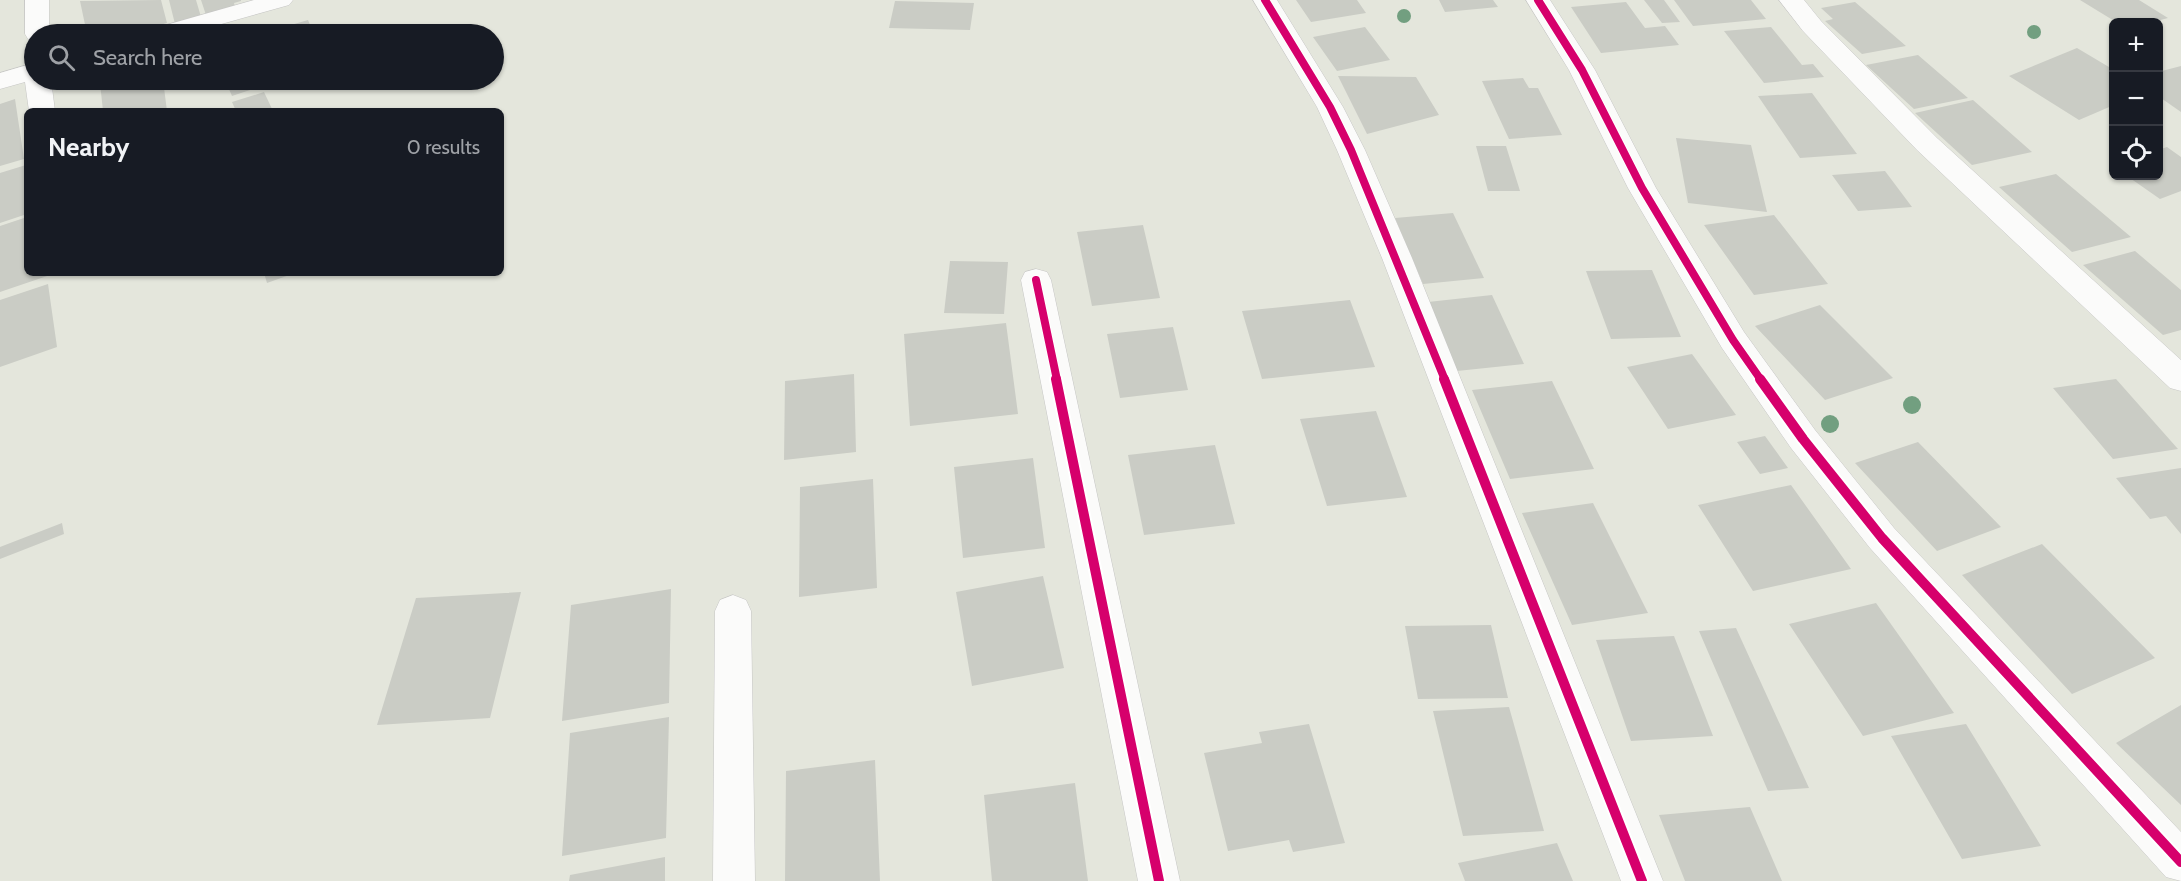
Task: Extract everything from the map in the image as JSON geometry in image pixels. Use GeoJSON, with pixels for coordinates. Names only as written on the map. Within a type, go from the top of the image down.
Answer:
{"type":"FeatureCollection","features":[{"type":"Feature","properties":{"kind":"street"},"geometry":{"type":"LineString","coordinates":[[37,0],[37,24]]}},
{"type":"Feature","properties":{"kind":"street"},"geometry":{"type":"LineString","coordinates":[[196,24],[281,0]]}},
{"type":"Feature","properties":{"kind":"street"},"geometry":{"type":"LineString","coordinates":[[1265,0],[1330,107],[1352,150],[1402,270],[1642,881]]}},
{"type":"Feature","properties":{"kind":"street"},"geometry":{"type":"LineString","coordinates":[[1538,0],[1582,70],[1642,188],[1732,340],[1803,439],[1882,538],[2181,862]]}},
{"type":"Feature","properties":{"kind":"street"},"geometry":{"type":"LineString","coordinates":[[1791,0],[1812,26],[1927,144],[2181,379]]}},
{"type":"Feature","properties":{"kind":"street"},"geometry":{"type":"LineString","coordinates":[[0,81],[24,74]]}},
{"type":"Feature","properties":{"kind":"street"},"geometry":{"type":"LineString","coordinates":[[39,90],[42,108]]}},
{"type":"Feature","properties":{"kind":"street"},"geometry":{"type":"LineString","coordinates":[[1036,280],[1159,881]]}},
{"type":"Feature","properties":{"kind":"street"},"geometry":{"type":"LineString","coordinates":[[733,611],[734,881]]}},
{"type":"Feature","properties":{"kind":"building"},"geometry":{"type":"Polygon","coordinates":[[[161,0],[167,23],[85,24],[80,1],[161,0]]]}},
{"type":"Feature","properties":{"kind":"building"},"geometry":{"type":"Polygon","coordinates":[[[169,0],[196,0],[201,17],[175,24],[169,0]]]}},
{"type":"Feature","properties":{"kind":"building"},"geometry":{"type":"Polygon","coordinates":[[[201,0],[241,1],[234,3],[236,10],[207,18],[201,0]]]}},
{"type":"Feature","properties":{"kind":"building"},"geometry":{"type":"Polygon","coordinates":[[[1296,0],[1357,0],[1366,13],[1311,22],[1296,0]]]}},
{"type":"Feature","properties":{"kind":"building"},"geometry":{"type":"Polygon","coordinates":[[[1439,0],[1493,0],[1498,7],[1445,12],[1439,0]]]}},
{"type":"Feature","properties":{"kind":"building"},"geometry":{"type":"Polygon","coordinates":[[[1644,0],[1664,0],[1680,22],[1662,23],[1644,0]]]}},
{"type":"Feature","properties":{"kind":"building"},"geometry":{"type":"Polygon","coordinates":[[[1674,0],[1751,0],[1766,19],[1693,26],[1674,0]]]}},
{"type":"Feature","properties":{"kind":"building"},"geometry":{"type":"Polygon","coordinates":[[[2080,0],[2139,0],[2168,18],[2163,19],[2109,18],[2080,0]]]}},
{"type":"Feature","properties":{"kind":"building"},"geometry":{"type":"Polygon","coordinates":[[[895,1],[974,3],[970,30],[889,28],[895,1]]]}},
{"type":"Feature","properties":{"kind":"building"},"geometry":{"type":"Polygon","coordinates":[[[1626,2],[1645,28],[1665,26],[1679,45],[1601,53],[1571,7],[1626,2]]]}},
{"type":"Feature","properties":{"kind":"building"},"geometry":{"type":"Polygon","coordinates":[[[1855,2],[1906,46],[1862,54],[1825,21],[1833,19],[1821,8],[1855,2]]]}},
{"type":"Feature","properties":{"kind":"building"},"geometry":{"type":"Polygon","coordinates":[[[308,20],[310,24],[294,24],[308,20]]]}},
{"type":"Feature","properties":{"kind":"building"},"geometry":{"type":"Polygon","coordinates":[[[1365,27],[1390,60],[1337,71],[1313,37],[1365,27]]]}},
{"type":"Feature","properties":{"kind":"building"},"geometry":{"type":"Polygon","coordinates":[[[1771,27],[1802,65],[1813,64],[1824,77],[1764,83],[1724,31],[1771,27]]]}},
{"type":"Feature","properties":{"kind":"building"},"geometry":{"type":"Polygon","coordinates":[[[2077,48],[2109,67],[2109,107],[2079,120],[2009,76],[2077,48]]]}},
{"type":"Feature","properties":{"kind":"building"},"geometry":{"type":"Polygon","coordinates":[[[1918,55],[1968,98],[1914,109],[1866,65],[1918,55]]]}},
{"type":"Feature","properties":{"kind":"building"},"geometry":{"type":"Polygon","coordinates":[[[2181,66],[2181,112],[2163,99],[2163,71],[2181,66]]]}},
{"type":"Feature","properties":{"kind":"building"},"geometry":{"type":"Polygon","coordinates":[[[1338,76],[1416,77],[1439,115],[1367,134],[1338,76]]]}},
{"type":"Feature","properties":{"kind":"building"},"geometry":{"type":"Polygon","coordinates":[[[1523,78],[1529,88],[1538,88],[1562,135],[1509,139],[1482,81],[1523,78]]]}},
{"type":"Feature","properties":{"kind":"building"},"geometry":{"type":"Polygon","coordinates":[[[101,90],[164,90],[167,108],[103,108],[101,90]]]}},
{"type":"Feature","properties":{"kind":"building"},"geometry":{"type":"Polygon","coordinates":[[[229,90],[250,90],[232,96],[229,90]]]}},
{"type":"Feature","properties":{"kind":"building"},"geometry":{"type":"Polygon","coordinates":[[[264,92],[272,108],[235,108],[232,102],[264,92]]]}},
{"type":"Feature","properties":{"kind":"building"},"geometry":{"type":"Polygon","coordinates":[[[1812,93],[1857,154],[1800,158],[1758,96],[1812,93]]]}},
{"type":"Feature","properties":{"kind":"building"},"geometry":{"type":"Polygon","coordinates":[[[15,99],[24,159],[0,166],[0,104],[15,99]]]}},
{"type":"Feature","properties":{"kind":"building"},"geometry":{"type":"Polygon","coordinates":[[[1973,100],[2032,152],[1972,165],[1915,113],[1973,100]]]}},
{"type":"Feature","properties":{"kind":"building"},"geometry":{"type":"Polygon","coordinates":[[[1676,138],[1751,145],[1767,212],[1688,203],[1676,138]]]}},
{"type":"Feature","properties":{"kind":"building"},"geometry":{"type":"Polygon","coordinates":[[[1476,146],[1506,146],[1520,191],[1488,191],[1476,146]]]}},
{"type":"Feature","properties":{"kind":"building"},"geometry":{"type":"Polygon","coordinates":[[[2167,147],[2181,157],[2181,191],[2160,199],[2133,180],[2163,180],[2163,148],[2167,147]]]}},
{"type":"Feature","properties":{"kind":"building"},"geometry":{"type":"Polygon","coordinates":[[[24,166],[24,215],[0,223],[0,173],[24,166]]]}},
{"type":"Feature","properties":{"kind":"building"},"geometry":{"type":"Polygon","coordinates":[[[1885,171],[1912,207],[1858,211],[1832,175],[1885,171]]]}},
{"type":"Feature","properties":{"kind":"building"},"geometry":{"type":"Polygon","coordinates":[[[2056,174],[2131,237],[2072,252],[1999,187],[2056,174]]]}},
{"type":"Feature","properties":{"kind":"building"},"geometry":{"type":"Polygon","coordinates":[[[1453,213],[1484,278],[1423,284],[1395,218],[1453,213]]]}},
{"type":"Feature","properties":{"kind":"building"},"geometry":{"type":"Polygon","coordinates":[[[1774,215],[1828,284],[1754,295],[1704,225],[1774,215]]]}},
{"type":"Feature","properties":{"kind":"building"},"geometry":{"type":"Polygon","coordinates":[[[24,218],[24,276],[47,276],[0,292],[0,226],[24,218]]]}},
{"type":"Feature","properties":{"kind":"building"},"geometry":{"type":"Polygon","coordinates":[[[1143,225],[1160,298],[1092,306],[1077,232],[1143,225]]]}},
{"type":"Feature","properties":{"kind":"building"},"geometry":{"type":"Polygon","coordinates":[[[2135,251],[2181,290],[2181,330],[2163,335],[2083,265],[2135,251]]]}},
{"type":"Feature","properties":{"kind":"building"},"geometry":{"type":"Polygon","coordinates":[[[950,261],[1008,262],[1004,314],[944,313],[950,261]]]}},
{"type":"Feature","properties":{"kind":"building"},"geometry":{"type":"Polygon","coordinates":[[[1652,270],[1681,337],[1611,339],[1586,271],[1652,270]]]}},
{"type":"Feature","properties":{"kind":"building"},"geometry":{"type":"Polygon","coordinates":[[[265,276],[287,276],[267,283],[265,276]]]}},
{"type":"Feature","properties":{"kind":"building"},"geometry":{"type":"Polygon","coordinates":[[[48,284],[57,347],[0,367],[0,300],[48,284]]]}},
{"type":"Feature","properties":{"kind":"building"},"geometry":{"type":"Polygon","coordinates":[[[1492,295],[1524,364],[1457,371],[1428,302],[1492,295]]]}},
{"type":"Feature","properties":{"kind":"building"},"geometry":{"type":"Polygon","coordinates":[[[1350,300],[1375,367],[1262,379],[1242,311],[1350,300]]]}},
{"type":"Feature","properties":{"kind":"building"},"geometry":{"type":"Polygon","coordinates":[[[1820,305],[1893,378],[1825,400],[1755,326],[1820,305]]]}},
{"type":"Feature","properties":{"kind":"building"},"geometry":{"type":"Polygon","coordinates":[[[1006,323],[1018,414],[910,426],[904,334],[1006,323]]]}},
{"type":"Feature","properties":{"kind":"building"},"geometry":{"type":"Polygon","coordinates":[[[1173,327],[1188,390],[1120,398],[1107,334],[1173,327]]]}},
{"type":"Feature","properties":{"kind":"building"},"geometry":{"type":"Polygon","coordinates":[[[1692,354],[1736,415],[1668,429],[1627,367],[1692,354]]]}},
{"type":"Feature","properties":{"kind":"building"},"geometry":{"type":"Polygon","coordinates":[[[854,374],[856,452],[784,460],[785,381],[854,374]]]}},
{"type":"Feature","properties":{"kind":"building"},"geometry":{"type":"Polygon","coordinates":[[[2116,379],[2178,449],[2113,459],[2053,388],[2116,379]]]}},
{"type":"Feature","properties":{"kind":"building"},"geometry":{"type":"Polygon","coordinates":[[[1552,381],[1594,469],[1510,479],[1472,390],[1552,381]]]}},
{"type":"Feature","properties":{"kind":"building"},"geometry":{"type":"Polygon","coordinates":[[[1376,411],[1407,497],[1327,506],[1300,419],[1376,411]]]}},
{"type":"Feature","properties":{"kind":"building"},"geometry":{"type":"Polygon","coordinates":[[[1765,436],[1788,468],[1760,474],[1737,442],[1765,436]]]}},
{"type":"Feature","properties":{"kind":"building"},"geometry":{"type":"Polygon","coordinates":[[[1918,442],[2001,527],[1937,551],[1855,463],[1918,442]]]}},
{"type":"Feature","properties":{"kind":"building"},"geometry":{"type":"Polygon","coordinates":[[[1215,445],[1235,524],[1144,535],[1128,455],[1215,445]]]}},
{"type":"Feature","properties":{"kind":"building"},"geometry":{"type":"Polygon","coordinates":[[[1033,458],[1045,548],[963,558],[954,467],[1033,458]]]}},
{"type":"Feature","properties":{"kind":"building"},"geometry":{"type":"Polygon","coordinates":[[[2181,468],[2181,534],[2166,516],[2150,519],[2116,478],[2181,468]]]}},
{"type":"Feature","properties":{"kind":"building"},"geometry":{"type":"Polygon","coordinates":[[[873,479],[877,588],[799,597],[800,487],[873,479]]]}},
{"type":"Feature","properties":{"kind":"building"},"geometry":{"type":"Polygon","coordinates":[[[1791,485],[1851,569],[1753,591],[1698,505],[1791,485]]]}},
{"type":"Feature","properties":{"kind":"building"},"geometry":{"type":"Polygon","coordinates":[[[1593,503],[1648,613],[1572,625],[1522,513],[1593,503]]]}},
{"type":"Feature","properties":{"kind":"building"},"geometry":{"type":"Polygon","coordinates":[[[62,523],[64,534],[0,559],[0,547],[62,523]]]}},
{"type":"Feature","properties":{"kind":"building"},"geometry":{"type":"Polygon","coordinates":[[[2042,544],[2155,658],[2072,694],[1962,575],[2042,544]]]}},
{"type":"Feature","properties":{"kind":"building"},"geometry":{"type":"Polygon","coordinates":[[[1043,576],[1064,668],[972,686],[956,592],[1043,576]]]}},
{"type":"Feature","properties":{"kind":"building"},"geometry":{"type":"Polygon","coordinates":[[[671,589],[669,703],[562,721],[571,605],[671,589]]]}},
{"type":"Feature","properties":{"kind":"building"},"geometry":{"type":"Polygon","coordinates":[[[521,592],[490,718],[377,725],[416,598],[521,592]]]}},
{"type":"Feature","properties":{"kind":"building"},"geometry":{"type":"Polygon","coordinates":[[[1876,603],[1954,713],[1863,736],[1789,624],[1876,603]]]}},
{"type":"Feature","properties":{"kind":"building"},"geometry":{"type":"Polygon","coordinates":[[[1491,625],[1508,698],[1418,699],[1405,626],[1491,625]]]}},
{"type":"Feature","properties":{"kind":"building"},"geometry":{"type":"Polygon","coordinates":[[[1736,628],[1809,788],[1768,791],[1699,631],[1736,628]]]}},
{"type":"Feature","properties":{"kind":"building"},"geometry":{"type":"Polygon","coordinates":[[[1674,636],[1713,736],[1631,741],[1596,640],[1674,636]]]}},
{"type":"Feature","properties":{"kind":"building"},"geometry":{"type":"Polygon","coordinates":[[[2181,705],[2181,805],[2116,743],[2181,705]]]}},
{"type":"Feature","properties":{"kind":"building"},"geometry":{"type":"Polygon","coordinates":[[[1509,707],[1544,831],[1463,836],[1433,711],[1509,707]]]}},
{"type":"Feature","properties":{"kind":"building"},"geometry":{"type":"Polygon","coordinates":[[[669,717],[666,838],[562,856],[570,733],[669,717]]]}},
{"type":"Feature","properties":{"kind":"building"},"geometry":{"type":"Polygon","coordinates":[[[1309,724],[1345,843],[1293,852],[1289,840],[1228,851],[1204,753],[1262,743],[1259,732],[1309,724]]]}},
{"type":"Feature","properties":{"kind":"building"},"geometry":{"type":"Polygon","coordinates":[[[1966,724],[2041,846],[1962,859],[1891,736],[1966,724]]]}},
{"type":"Feature","properties":{"kind":"building"},"geometry":{"type":"Polygon","coordinates":[[[875,760],[880,881],[785,881],[786,771],[875,760]]]}},
{"type":"Feature","properties":{"kind":"building"},"geometry":{"type":"Polygon","coordinates":[[[1075,783],[1088,881],[992,881],[984,795],[1075,783]]]}},
{"type":"Feature","properties":{"kind":"building"},"geometry":{"type":"Polygon","coordinates":[[[1750,807],[1782,881],[1685,881],[1659,815],[1750,807]]]}},
{"type":"Feature","properties":{"kind":"building"},"geometry":{"type":"Polygon","coordinates":[[[1557,843],[1573,881],[1465,881],[1458,863],[1557,843]]]}},
{"type":"Feature","properties":{"kind":"building"},"geometry":{"type":"Polygon","coordinates":[[[665,857],[665,881],[569,881],[570,875],[665,857]]]}},
{"type":"Feature","properties":{"kind":"cycle path"},"geometry":{"type":"LineString","coordinates":[[1265,0],[1330,107],[1351,150],[1397,258],[1642,881]]}},
{"type":"Feature","properties":{"kind":"cycle path"},"geometry":{"type":"LineString","coordinates":[[1538,0],[1582,70],[1642,188],[1733,340],[1803,439],[1882,538],[2181,862]]}},
{"type":"Feature","properties":{"kind":"cycle path"},"geometry":{"type":"LineString","coordinates":[[1036,280],[1159,881]]}}]}
